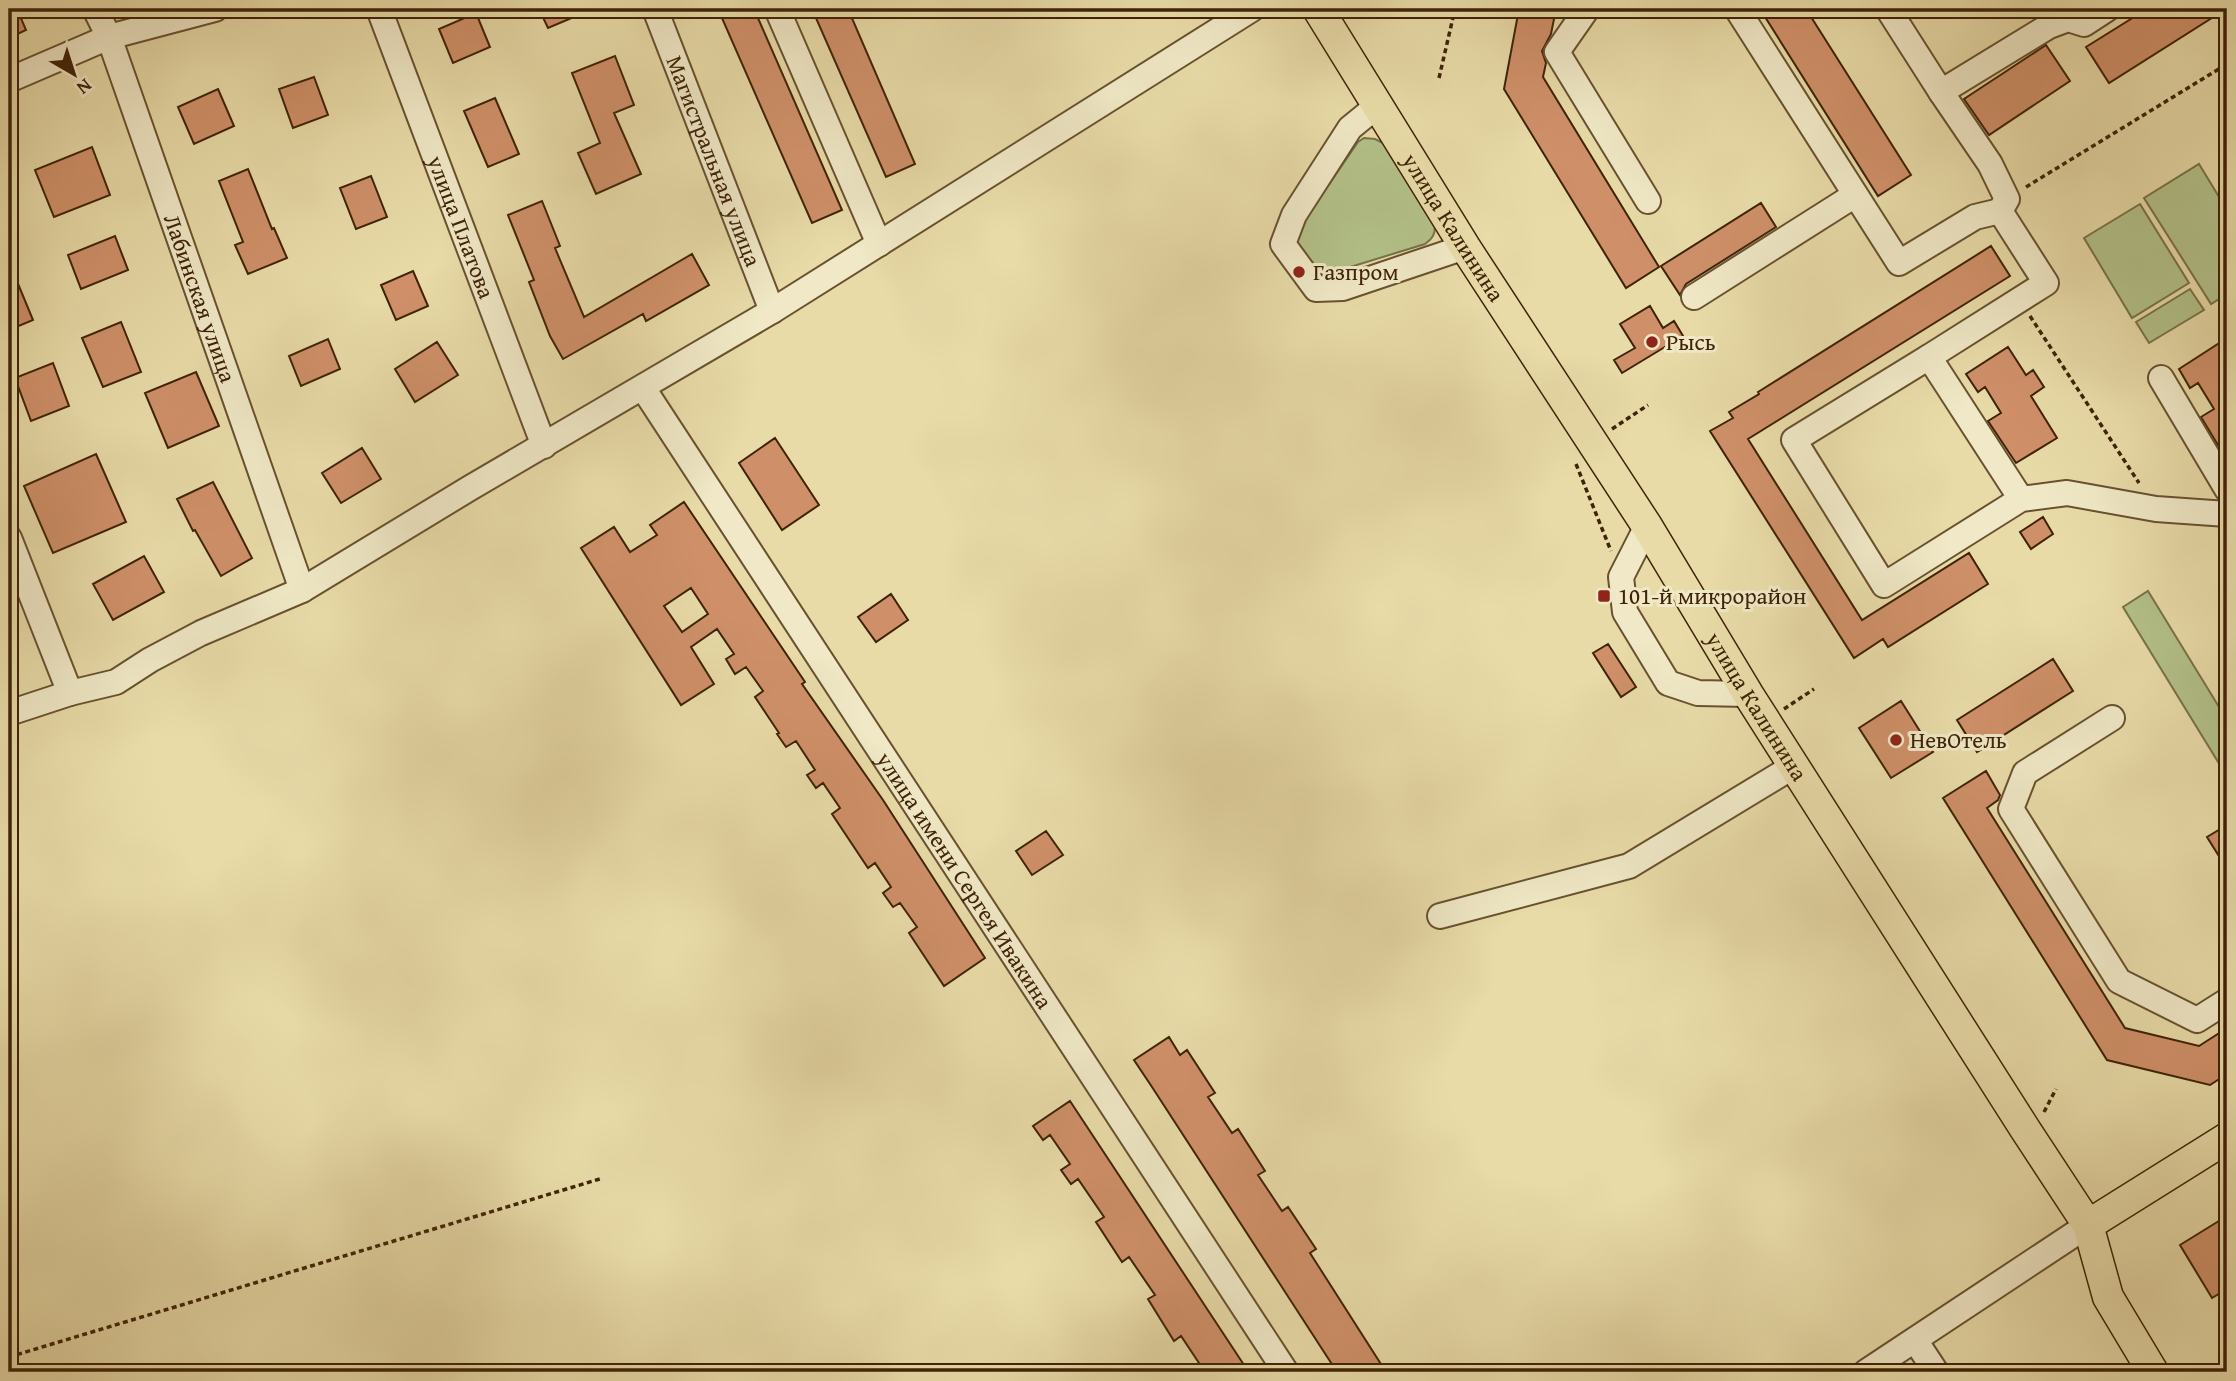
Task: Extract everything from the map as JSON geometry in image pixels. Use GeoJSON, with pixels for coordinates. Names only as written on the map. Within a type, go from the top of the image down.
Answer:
{"type":"FeatureCollection","features":[{"type":"Feature","properties":{"kind":"main road","name":"улица Калинина"},"geometry":{"type":"LineString","coordinates":[[1318,9],[1465,247],[1647,526],[1748,694],[2088,1225],[2108,1297],[2153,1372]]}},
{"type":"Feature","properties":{"kind":"main road"},"geometry":{"type":"LineString","coordinates":[[2088,1225],[2227,1138]]}},
{"type":"Feature","properties":{"kind":"street","name":"Лабинская улица"},"geometry":{"type":"LineString","coordinates":[[95,9],[108,37],[302,590]]}},
{"type":"Feature","properties":{"kind":"street"},"geometry":{"type":"LineString","coordinates":[[9,80],[108,37],[215,9]]}},
{"type":"Feature","properties":{"kind":"street","name":"улица Платова"},"geometry":{"type":"LineString","coordinates":[[379,9],[544,446]]}},
{"type":"Feature","properties":{"kind":"street","name":"Магистральная улица"},"geometry":{"type":"LineString","coordinates":[[655,9],[772,311]]}},
{"type":"Feature","properties":{"kind":"street"},"geometry":{"type":"LineString","coordinates":[[777,9],[879,244]]}},
{"type":"Feature","properties":{"kind":"street"},"geometry":{"type":"LineString","coordinates":[[9,713],[70,693],[116,682],[149,660],[201,633],[302,590],[772,311],[1252,9]]}},
{"type":"Feature","properties":{"kind":"street"},"geometry":{"type":"LineString","coordinates":[[1587,9],[1557,52],[1648,201]]}},
{"type":"Feature","properties":{"kind":"street"},"geometry":{"type":"LineString","coordinates":[[1737,9],[1899,263],[1975,217],[2003,205]]}},
{"type":"Feature","properties":{"kind":"street"},"geometry":{"type":"LineString","coordinates":[[1888,9],[1990,164],[2003,205],[2046,283],[1794,440],[1884,585],[2021,499],[2067,492],[2156,509],[2227,514]]}},
{"type":"Feature","properties":{"kind":"street"},"geometry":{"type":"LineString","coordinates":[[1941,92],[2049,26],[2068,19],[2084,24],[2107,9]]}},
{"type":"Feature","properties":{"kind":"street"},"geometry":{"type":"LineString","coordinates":[[1377,106],[1350,128],[1294,215],[1283,244],[1316,289],[1343,288],[1465,247]]}},
{"type":"Feature","properties":{"kind":"street"},"geometry":{"type":"LineString","coordinates":[[1694,297],[1855,195]]}},
{"type":"Feature","properties":{"kind":"street"},"geometry":{"type":"LineString","coordinates":[[1929,357],[2021,499]]}},
{"type":"Feature","properties":{"kind":"street"},"geometry":{"type":"LineString","coordinates":[[2161,378],[2227,489]]}},
{"type":"Feature","properties":{"kind":"street","name":"улица имени Сергея Ивакина"},"geometry":{"type":"LineString","coordinates":[[643,388],[1286,1372]]}},
{"type":"Feature","properties":{"kind":"street"},"geometry":{"type":"LineString","coordinates":[[1647,526],[1621,577],[1625,612],[1668,683],[1698,693],[1748,694]]}},
{"type":"Feature","properties":{"kind":"street"},"geometry":{"type":"LineString","coordinates":[[9,538],[70,693]]}},
{"type":"Feature","properties":{"kind":"street"},"geometry":{"type":"LineString","coordinates":[[2112,718],[2025,774],[2011,809],[2119,981],[2197,1020],[2227,1001]]}},
{"type":"Feature","properties":{"kind":"street"},"geometry":{"type":"LineString","coordinates":[[1440,916],[1629,866],[1794,766]]}},
{"type":"Feature","properties":{"kind":"street"},"geometry":{"type":"LineString","coordinates":[[1866,1372],[2088,1225]]}},
{"type":"Feature","properties":{"kind":"street"},"geometry":{"type":"LineString","coordinates":[[1915,1340],[1936,1372]]}},
{"type":"Feature","properties":{"kind":"path"},"geometry":{"type":"LineString","coordinates":[[1439,78],[1455,9]]}},
{"type":"Feature","properties":{"kind":"path"},"geometry":{"type":"LineString","coordinates":[[2003,205],[2227,64]]}},
{"type":"Feature","properties":{"kind":"path"},"geometry":{"type":"LineString","coordinates":[[2019,300],[2156,509]]}},
{"type":"Feature","properties":{"kind":"path"},"geometry":{"type":"LineString","coordinates":[[9,1357],[603,1178]]}},
{"type":"Feature","properties":{"kind":"green space"},"geometry":{"type":"Polygon","coordinates":[[[1364,138],[1383,143],[1435,226],[1434,234],[1425,244],[1321,276],[1295,248],[1297,231],[1358,142],[1364,138]]]}},
{"type":"Feature","properties":{"kind":"green space"},"geometry":{"type":"Polygon","coordinates":[[[2199,164],[2227,210],[2227,294],[2211,304],[2144,198],[2199,164]]]}},
{"type":"Feature","properties":{"kind":"green space"},"geometry":{"type":"Polygon","coordinates":[[[2140,204],[2189,283],[2132,318],[2084,238],[2140,204]]]}},
{"type":"Feature","properties":{"kind":"green space"},"geometry":{"type":"Polygon","coordinates":[[[2190,289],[2204,310],[2149,343],[2136,322],[2190,289]]]}},
{"type":"Feature","properties":{"kind":"green space"},"geometry":{"type":"Polygon","coordinates":[[[2148,591],[2227,720],[2227,767],[2223,770],[2123,607],[2148,591]]]}},
{"type":"Feature","properties":{"kind":"building"},"geometry":{"type":"Polygon","coordinates":[[[9,9],[17,9],[26,30],[9,38],[9,9]]]}},
{"type":"Feature","properties":{"kind":"building"},"geometry":{"type":"Polygon","coordinates":[[[539,9],[593,9],[548,28],[539,9]]]}},
{"type":"Feature","properties":{"kind":"building"},"geometry":{"type":"Polygon","coordinates":[[[718,9],[754,9],[842,210],[812,223],[718,9]]]}},
{"type":"Feature","properties":{"kind":"building"},"geometry":{"type":"Polygon","coordinates":[[[812,9],[848,9],[915,164],[886,177],[812,9]]]}},
{"type":"Feature","properties":{"kind":"building"},"geometry":{"type":"Polygon","coordinates":[[[1519,9],[1556,9],[1551,34],[1542,51],[1546,63],[1543,77],[1659,267],[1626,288],[1504,89],[1519,9]]]}},
{"type":"Feature","properties":{"kind":"building"},"geometry":{"type":"Polygon","coordinates":[[[1760,9],[1806,9],[1911,175],[1878,196],[1760,9]]]}},
{"type":"Feature","properties":{"kind":"building"},"geometry":{"type":"Polygon","coordinates":[[[2147,9],[2226,9],[2109,83],[2086,47],[2147,9]]]}},
{"type":"Feature","properties":{"kind":"building"},"geometry":{"type":"Polygon","coordinates":[[[476,13],[490,47],[453,63],[439,29],[476,13]]]}},
{"type":"Feature","properties":{"kind":"building"},"geometry":{"type":"Polygon","coordinates":[[[2046,45],[2070,81],[1989,135],[1964,99],[2046,45]]]}},
{"type":"Feature","properties":{"kind":"building"},"geometry":{"type":"Polygon","coordinates":[[[615,56],[634,105],[614,113],[641,174],[596,194],[578,153],[600,143],[572,73],[615,56]]]}},
{"type":"Feature","properties":{"kind":"building"},"geometry":{"type":"Polygon","coordinates":[[[314,77],[328,115],[293,128],[279,89],[314,77]]]}},
{"type":"Feature","properties":{"kind":"building"},"geometry":{"type":"Polygon","coordinates":[[[218,89],[234,126],[194,144],[178,107],[218,89]]]}},
{"type":"Feature","properties":{"kind":"building"},"geometry":{"type":"Polygon","coordinates":[[[495,98],[519,154],[488,167],[464,111],[495,98]]]}},
{"type":"Feature","properties":{"kind":"building"},"geometry":{"type":"Polygon","coordinates":[[[92,147],[110,195],[54,217],[35,170],[92,147]]]}},
{"type":"Feature","properties":{"kind":"building"},"geometry":{"type":"Polygon","coordinates":[[[248,169],[287,258],[248,274],[235,245],[243,242],[219,181],[248,169]]]}},
{"type":"Feature","properties":{"kind":"building"},"geometry":{"type":"Polygon","coordinates":[[[371,176],[387,217],[356,229],[340,188],[371,176]]]}},
{"type":"Feature","properties":{"kind":"building"},"geometry":{"type":"Polygon","coordinates":[[[542,201],[560,246],[555,248],[584,317],[692,254],[709,285],[646,321],[643,314],[563,359],[550,336],[529,282],[534,280],[508,215],[542,201]]]}},
{"type":"Feature","properties":{"kind":"building"},"geometry":{"type":"Polygon","coordinates":[[[1761,203],[1776,227],[1686,284],[1680,295],[1661,266],[1761,203]]]}},
{"type":"Feature","properties":{"kind":"building"},"geometry":{"type":"Polygon","coordinates":[[[115,236],[128,270],[81,289],[68,255],[115,236]]]}},
{"type":"Feature","properties":{"kind":"building"},"geometry":{"type":"Polygon","coordinates":[[[1991,246],[2010,276],[1748,439],[1862,620],[1969,553],[1988,584],[1888,647],[1883,639],[1854,658],[1710,431],[1733,418],[1729,412],[1759,394],[1758,392],[1991,246]]]}},
{"type":"Feature","properties":{"kind":"building"},"geometry":{"type":"Polygon","coordinates":[[[9,262],[33,320],[9,330],[9,262]]]}},
{"type":"Feature","properties":{"kind":"building"},"geometry":{"type":"Polygon","coordinates":[[[413,271],[428,306],[396,320],[381,285],[413,271]]]}},
{"type":"Feature","properties":{"kind":"building","name":"Рысь"},"geometry":{"type":"Polygon","coordinates":[[[1650,306],[1663,328],[1674,321],[1683,336],[1622,373],[1614,360],[1635,348],[1620,324],[1650,306]]]}},
{"type":"Feature","properties":{"kind":"building"},"geometry":{"type":"Polygon","coordinates":[[[121,322],[141,372],[103,387],[82,338],[121,322]]]}},
{"type":"Feature","properties":{"kind":"building"},"geometry":{"type":"Polygon","coordinates":[[[328,339],[340,369],[301,386],[289,356],[328,339]]]}},
{"type":"Feature","properties":{"kind":"building"},"geometry":{"type":"Polygon","coordinates":[[[437,342],[458,375],[415,402],[395,369],[437,342]]]}},
{"type":"Feature","properties":{"kind":"building"},"geometry":{"type":"Polygon","coordinates":[[[2221,342],[2227,352],[2227,460],[2201,417],[2214,409],[2198,383],[2190,388],[2179,369],[2221,342]]]}},
{"type":"Feature","properties":{"kind":"building"},"geometry":{"type":"Polygon","coordinates":[[[2008,347],[2026,375],[2033,370],[2044,387],[2031,396],[2057,438],[2016,463],[1988,421],[2001,413],[1985,387],[1978,392],[1966,374],[2008,347]]]}},
{"type":"Feature","properties":{"kind":"building"},"geometry":{"type":"Polygon","coordinates":[[[53,363],[69,406],[31,421],[15,378],[53,363]]]}},
{"type":"Feature","properties":{"kind":"building"},"geometry":{"type":"Polygon","coordinates":[[[196,372],[219,426],[168,448],[145,393],[196,372]]]}},
{"type":"Feature","properties":{"kind":"building"},"geometry":{"type":"Polygon","coordinates":[[[775,438],[819,505],[782,530],[739,463],[775,438]]]}},
{"type":"Feature","properties":{"kind":"building"},"geometry":{"type":"Polygon","coordinates":[[[362,448],[381,479],[341,503],[322,473],[362,448]]]}},
{"type":"Feature","properties":{"kind":"building"},"geometry":{"type":"Polygon","coordinates":[[[96,454],[126,522],[53,553],[24,486],[96,454]]]}},
{"type":"Feature","properties":{"kind":"building"},"geometry":{"type":"Polygon","coordinates":[[[213,482],[252,558],[221,576],[177,499],[213,482]]]}},
{"type":"Feature","properties":{"kind":"building"},"geometry":{"type":"Polygon","coordinates":[[[684,502],[985,958],[944,986],[909,933],[917,927],[900,903],[893,907],[883,893],[891,887],[875,863],[868,868],[832,814],[840,808],[823,783],[816,788],[807,775],[815,770],[796,741],[786,747],[777,734],[779,733],[755,697],[763,691],[746,667],[735,674],[726,659],[734,654],[717,629],[691,647],[714,684],[681,705],[581,548],[614,527],[630,552],[657,535],[650,525],[684,502]],[[691,588],[664,606],[682,632],[708,614],[691,588]]]}},
{"type":"Feature","properties":{"kind":"building"},"geometry":{"type":"Polygon","coordinates":[[[2043,517],[2053,534],[2031,549],[2020,532],[2043,517]]]}},
{"type":"Feature","properties":{"kind":"building"},"geometry":{"type":"Polygon","coordinates":[[[144,556],[164,592],[113,620],[93,584],[144,556]]]}},
{"type":"Feature","properties":{"kind":"building"},"geometry":{"type":"Polygon","coordinates":[[[891,594],[908,620],[876,642],[858,617],[891,594]]]}},
{"type":"Feature","properties":{"kind":"building"},"geometry":{"type":"Polygon","coordinates":[[[1608,644],[1636,687],[1621,697],[1593,653],[1608,644]]]}},
{"type":"Feature","properties":{"kind":"building"},"geometry":{"type":"Polygon","coordinates":[[[2053,659],[2073,691],[1977,752],[1957,720],[2053,659]]]}},
{"type":"Feature","properties":{"kind":"building","name":"НевОтель"},"geometry":{"type":"Polygon","coordinates":[[[1901,701],[1933,752],[1891,778],[1859,728],[1901,701]]]}},
{"type":"Feature","properties":{"kind":"building"},"geometry":{"type":"Polygon","coordinates":[[[1986,771],[2000,795],[1998,800],[1987,808],[2125,1028],[2199,1046],[2227,1028],[2227,1074],[2210,1085],[2107,1060],[1943,798],[1986,771]]]}},
{"type":"Feature","properties":{"kind":"building"},"geometry":{"type":"Polygon","coordinates":[[[2227,825],[2227,869],[2207,837],[2227,825]]]}},
{"type":"Feature","properties":{"kind":"building"},"geometry":{"type":"Polygon","coordinates":[[[1046,831],[1063,855],[1032,875],[1016,851],[1046,831]]]}},
{"type":"Feature","properties":{"kind":"building"},"geometry":{"type":"Polygon","coordinates":[[[1169,1037],[1180,1055],[1187,1050],[1215,1093],[1208,1097],[1232,1133],[1238,1129],[1265,1171],[1258,1175],[1282,1211],[1288,1207],[1316,1249],[1310,1253],[1386,1372],[1337,1372],[1134,1060],[1169,1037]]]}},
{"type":"Feature","properties":{"kind":"building"},"geometry":{"type":"Polygon","coordinates":[[[1070,1101],[1244,1365],[1234,1372],[1205,1372],[1181,1336],[1174,1341],[1148,1299],[1155,1295],[1129,1257],[1122,1262],[1096,1222],[1104,1217],[1078,1179],[1071,1184],[1061,1170],[1070,1164],[1050,1135],[1043,1140],[1033,1126],[1070,1101]]]}},
{"type":"Feature","properties":{"kind":"building"},"geometry":{"type":"Polygon","coordinates":[[[2227,1216],[2227,1289],[2212,1298],[2180,1245],[2227,1216]]]}},
{"type":"Feature","properties":{"kind":"place","name":"Газпром"},"geometry":{"type":"Point","coordinates":[1299,272]}},
{"type":"Feature","properties":{"kind":"place","name":"Рысь"},"geometry":{"type":"Point","coordinates":[1652,342]}},
{"type":"Feature","properties":{"kind":"place","name":"101-й микрорайон"},"geometry":{"type":"Point","coordinates":[1604,596]}},
{"type":"Feature","properties":{"kind":"place","name":"НевОтель"},"geometry":{"type":"Point","coordinates":[1896,740]}}]}
